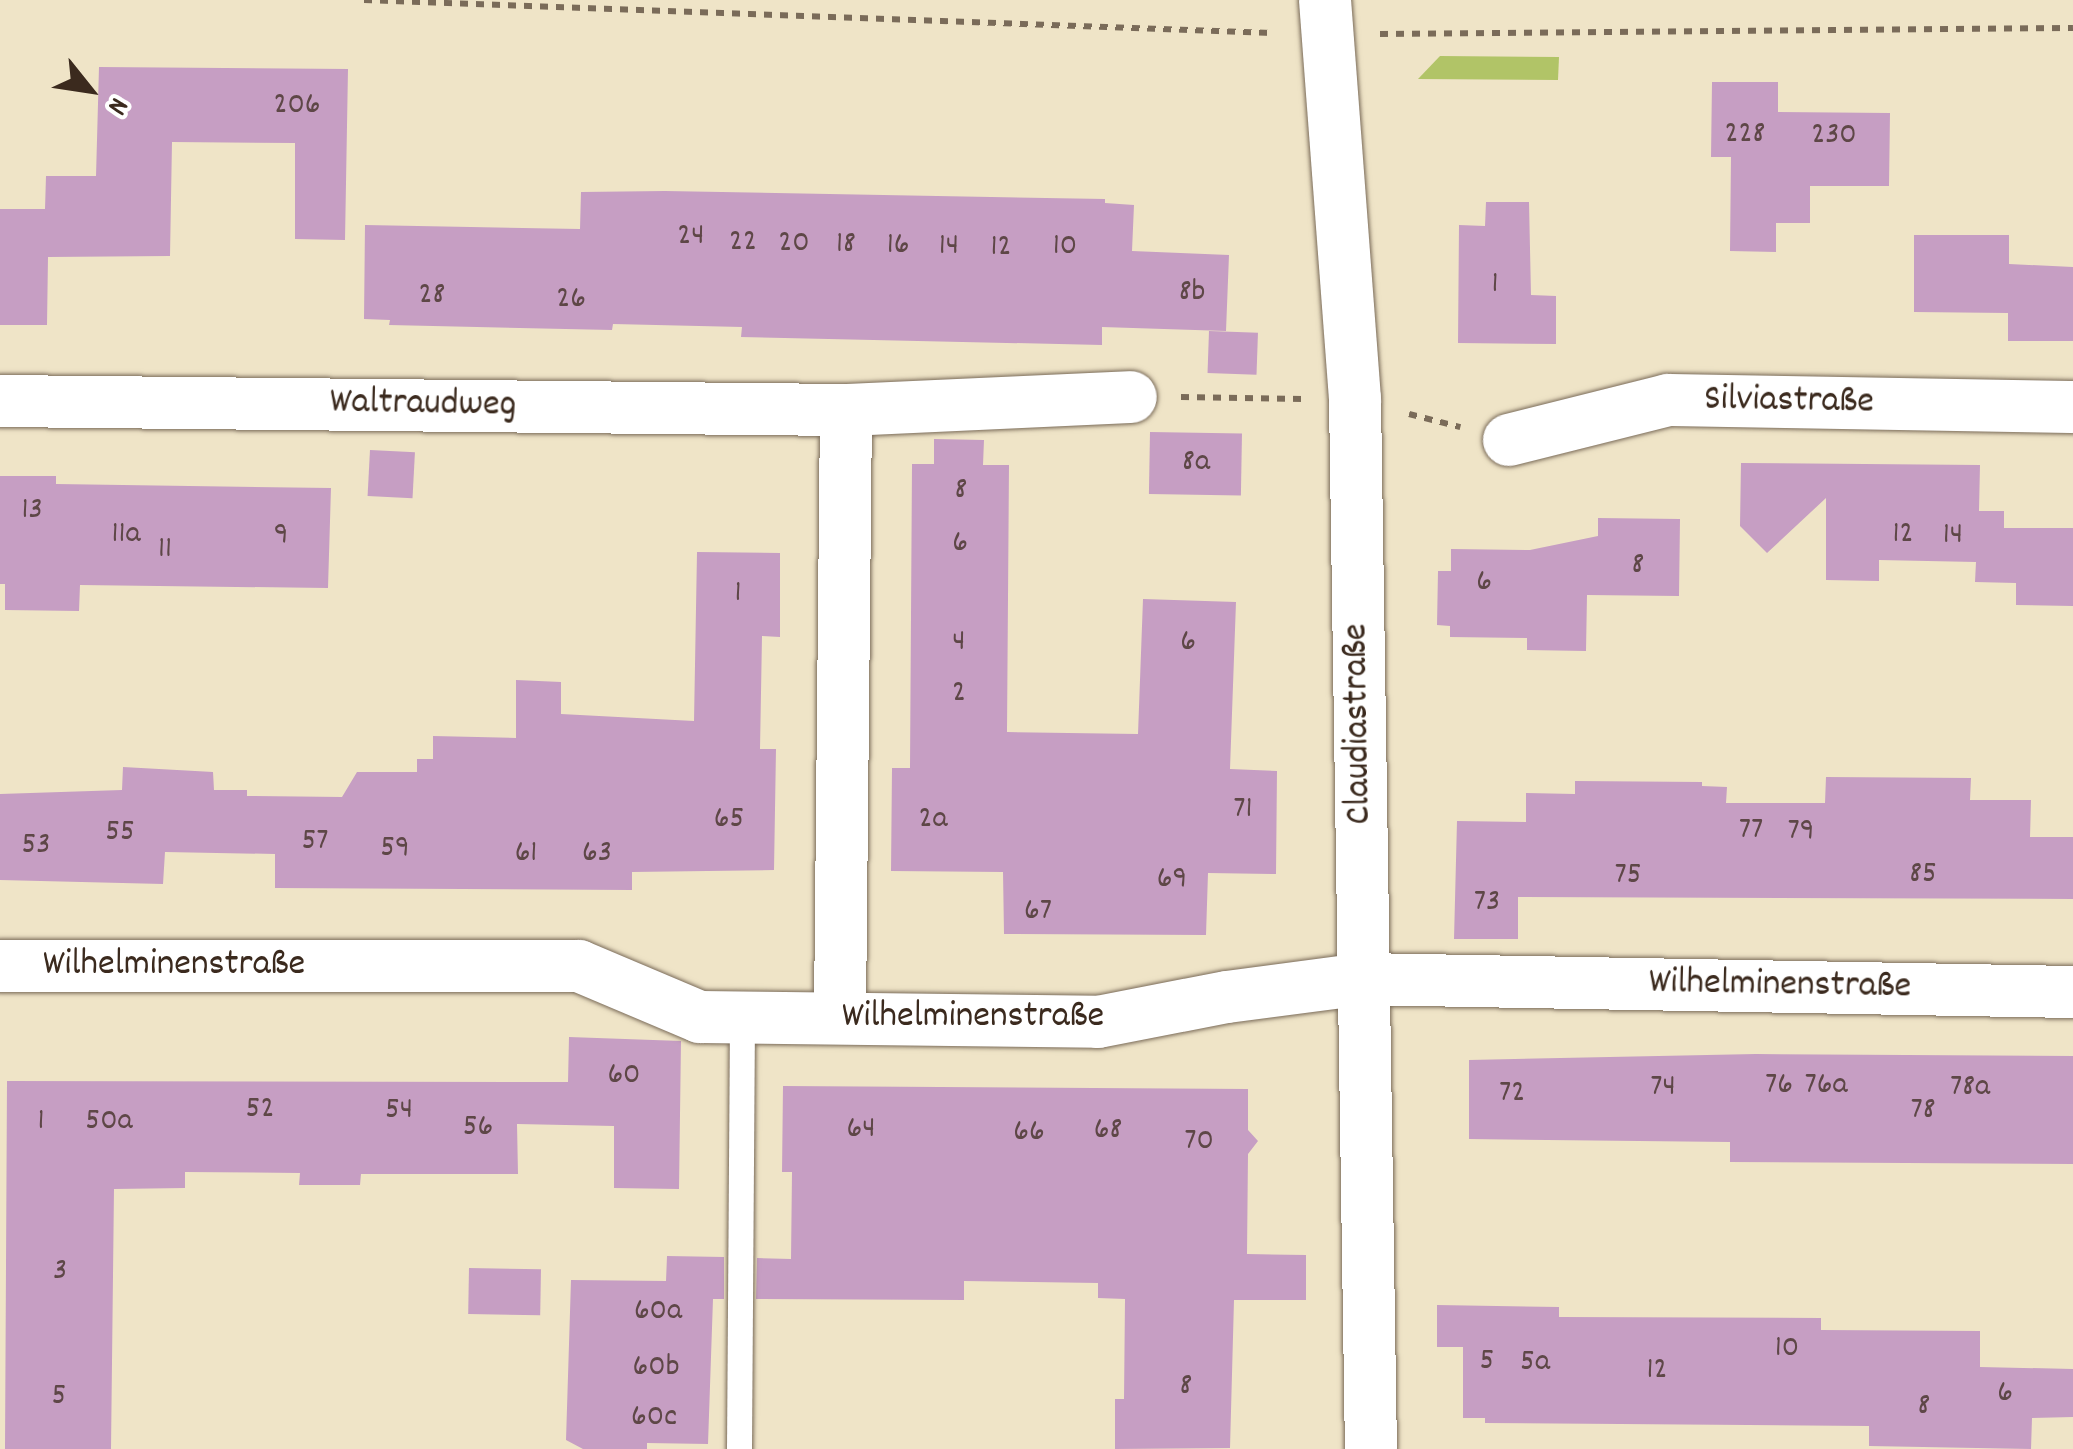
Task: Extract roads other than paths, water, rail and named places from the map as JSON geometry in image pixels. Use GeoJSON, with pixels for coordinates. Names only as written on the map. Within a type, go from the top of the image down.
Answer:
{"type":"FeatureCollection","features":[{"type":"Feature","properties":{"kind":"street","name":"Claudiastraße"},"geometry":{"type":"LineString","coordinates":[[1325,17],[1354,399],[1371,1449]]}},
{"type":"Feature","properties":{"kind":"street","name":"Waltraudweg"},"geometry":{"type":"LineString","coordinates":[[0,401],[846,410],[1130,397]]}},
{"type":"Feature","properties":{"kind":"street","name":"Silviastraße"},"geometry":{"type":"LineString","coordinates":[[1509,440],[1668,400],[2073,407]]}},
{"type":"Feature","properties":{"kind":"street"},"geometry":{"type":"LineString","coordinates":[[840,1018],[846,410]]}},
{"type":"Feature","properties":{"kind":"street","name":"Wilhelminenstraße"},"geometry":{"type":"LineString","coordinates":[[0,966],[579,966],[700,1017],[1098,1022],[1227,997],[1363,979],[2073,992]]}},
{"type":"Feature","properties":{"kind":"lane"},"geometry":{"type":"LineString","coordinates":[[739,1449],[742,1017]]}}]}
